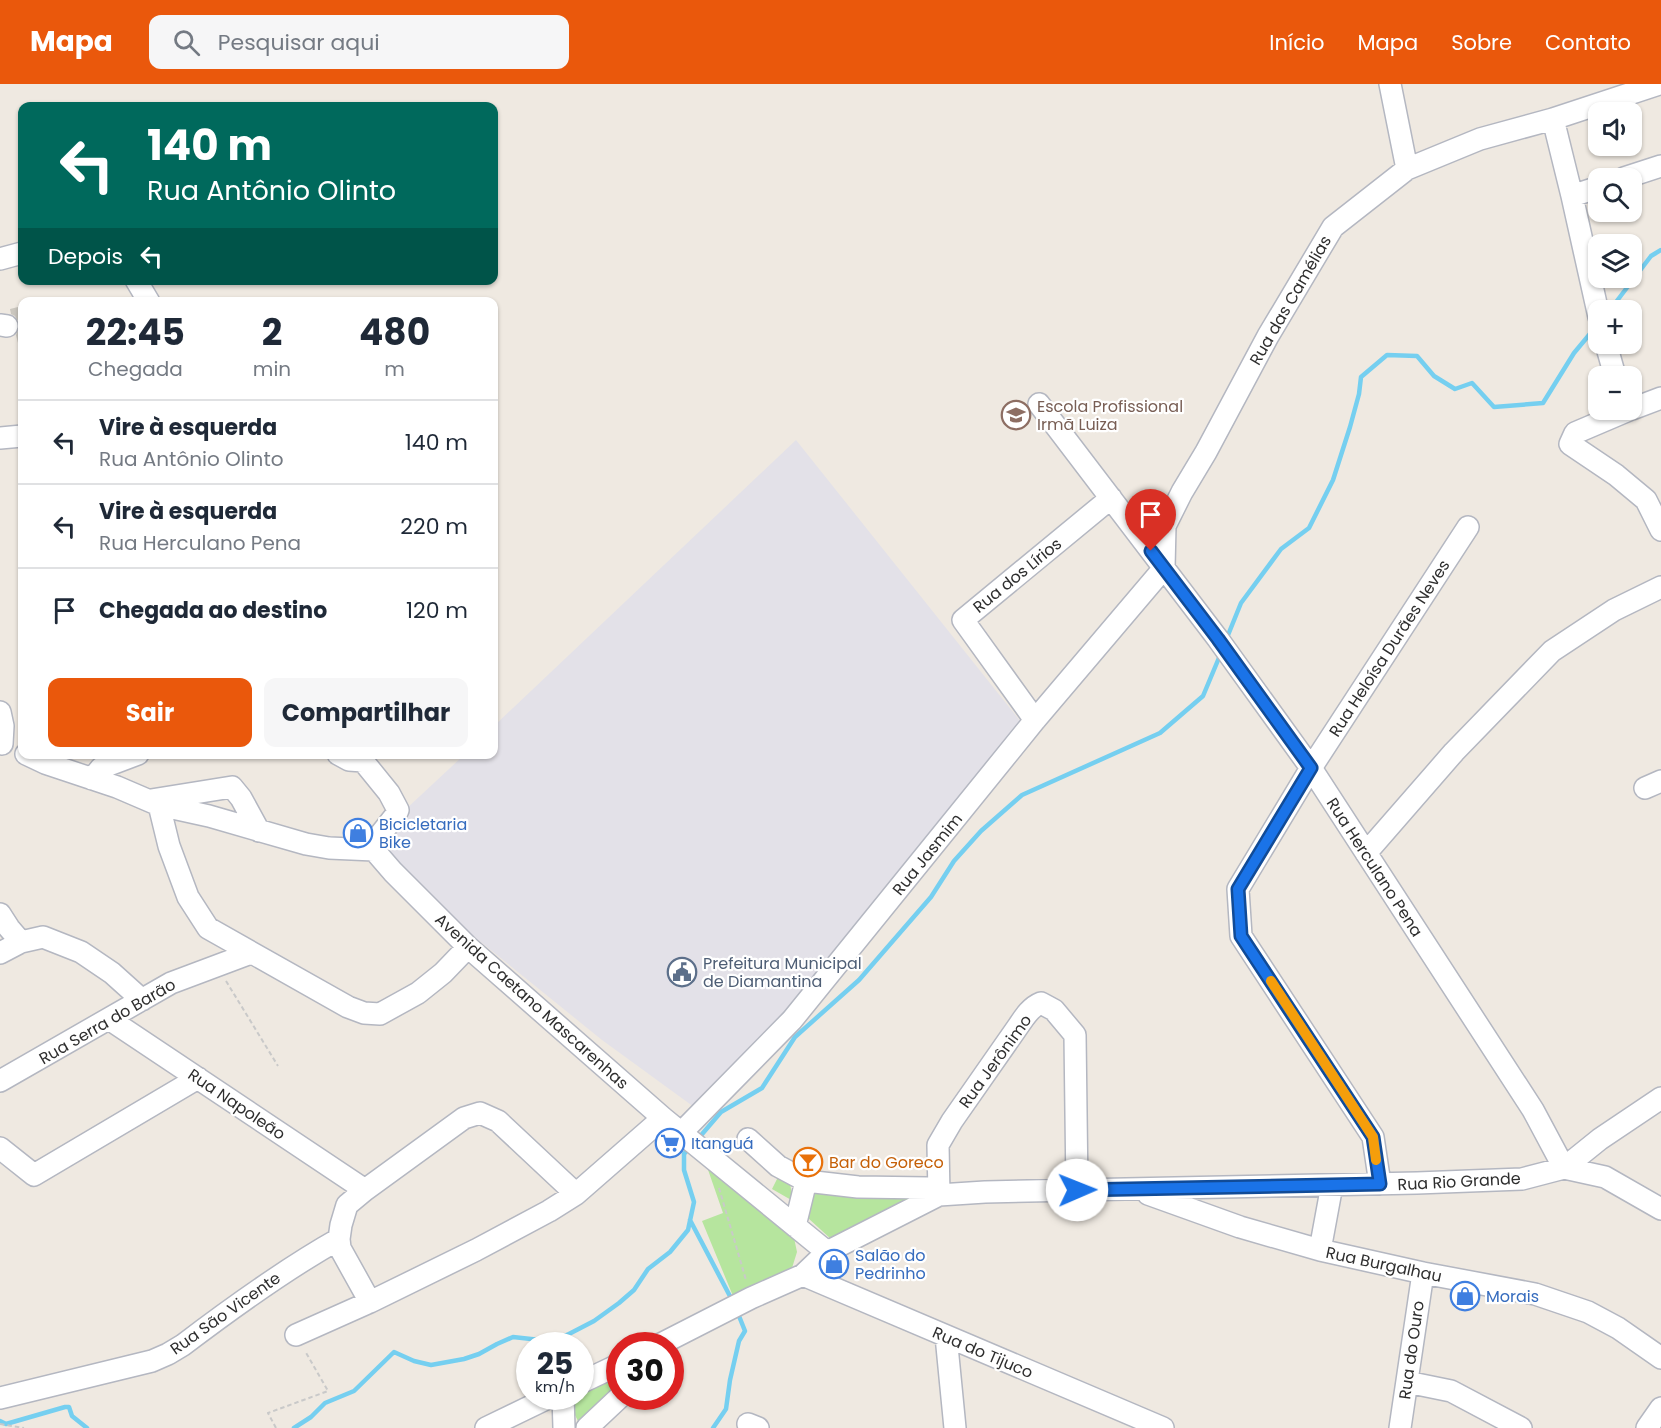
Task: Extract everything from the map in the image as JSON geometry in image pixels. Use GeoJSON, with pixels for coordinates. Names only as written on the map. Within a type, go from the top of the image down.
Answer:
{"type":"FeatureCollection","features":[{"type":"Feature","properties":{"kind":"street"},"geometry":{"type":"LineString","coordinates":[[1390,84],[1407,169]]}},
{"type":"Feature","properties":{"kind":"street","name":"Rua das Camélias"},"geometry":{"type":"LineString","coordinates":[[1164,568],[1165,526],[1173,509],[1268,336],[1333,227],[1407,169],[1479,139],[1553,119],[1659,84]]}},
{"type":"Feature","properties":{"kind":"street"},"geometry":{"type":"LineString","coordinates":[[1553,119],[1595,300]]}},
{"type":"Feature","properties":{"kind":"street"},"geometry":{"type":"LineString","coordinates":[[1642,172],[1661,166]]}},
{"type":"Feature","properties":{"kind":"street"},"geometry":{"type":"LineString","coordinates":[[1572,196],[1588,191]]}},
{"type":"Feature","properties":{"kind":"street"},"geometry":{"type":"LineString","coordinates":[[0,259],[18,254]]}},
{"type":"Feature","properties":{"kind":"street"},"geometry":{"type":"LineString","coordinates":[[1642,405],[1661,398]]}},
{"type":"Feature","properties":{"kind":"street","name":"Rua Herculano Pena"},"geometry":{"type":"LineString","coordinates":[[1039,404],[1224,647],[1311,768],[1533,1110],[1564,1168]]}},
{"type":"Feature","properties":{"kind":"street"},"geometry":{"type":"LineString","coordinates":[[1605,420],[1575,433],[1570,444],[1646,500],[1661,530]]}},
{"type":"Feature","properties":{"kind":"street"},"geometry":{"type":"LineString","coordinates":[[0,438],[18,436]]}},
{"type":"Feature","properties":{"kind":"street","name":"Rua dos Lírios"},"geometry":{"type":"LineString","coordinates":[[1035,720],[963,620],[1111,498]]}},
{"type":"Feature","properties":{"kind":"street","name":"Rua Heloísa Durães Neves"},"geometry":{"type":"LineString","coordinates":[[1380,1184],[1373,1137],[1241,936],[1238,889],[1311,768],[1468,527]]}},
{"type":"Feature","properties":{"kind":"street","name":"Rua Jasmim"},"geometry":{"type":"LineString","coordinates":[[690,1140],[792,1020],[1035,720],[1164,568]]}},
{"type":"Feature","properties":{"kind":"street"},"geometry":{"type":"LineString","coordinates":[[1366,853],[1454,752],[1552,651],[1614,610],[1661,588]]}},
{"type":"Feature","properties":{"kind":"street"},"geometry":{"type":"LineString","coordinates":[[0,712],[3,726],[1,744],[18,751]]}},
{"type":"Feature","properties":{"kind":"street"},"geometry":{"type":"LineString","coordinates":[[36,759],[154,803],[306,844],[368,850],[398,810],[389,793],[363,761],[347,759]]}},
{"type":"Feature","properties":{"kind":"street"},"geometry":{"type":"LineString","coordinates":[[92,779],[101,768],[125,759]]}},
{"type":"Feature","properties":{"kind":"street"},"geometry":{"type":"LineString","coordinates":[[154,803],[232,787],[241,798],[259,831]]}},
{"type":"Feature","properties":{"kind":"street"},"geometry":{"type":"LineString","coordinates":[[154,803],[188,897],[208,928],[348,1007],[364,1013],[380,1014],[418,993],[443,973],[468,947]]}},
{"type":"Feature","properties":{"kind":"street","name":"Avenida Caetano Mascarenhas"},"geometry":{"type":"LineString","coordinates":[[368,850],[374,850],[468,947],[663,1118],[827,1252]]}},
{"type":"Feature","properties":{"kind":"street"},"geometry":{"type":"LineString","coordinates":[[0,914],[21,942]]}},
{"type":"Feature","properties":{"kind":"street"},"geometry":{"type":"LineString","coordinates":[[0,953],[21,942],[43,937],[81,952],[112,973],[142,1000]]}},
{"type":"Feature","properties":{"kind":"street","name":"Rua Serra do Barão"},"geometry":{"type":"LineString","coordinates":[[0,1081],[171,983],[251,953]]}},
{"type":"Feature","properties":{"kind":"street","name":"Rua Jerônimo"},"geometry":{"type":"LineString","coordinates":[[939,1195],[938,1145],[1019,1024],[1027,1013],[1041,1003],[1054,1010],[1075,1035],[1077,1190]]}},
{"type":"Feature","properties":{"kind":"street","name":"Rua Napoleão"},"geometry":{"type":"LineString","coordinates":[[109,1019],[365,1190]]}},
{"type":"Feature","properties":{"kind":"street"},"geometry":{"type":"LineString","coordinates":[[0,1148],[34,1175],[198,1078]]}},
{"type":"Feature","properties":{"kind":"street"},"geometry":{"type":"LineString","coordinates":[[1564,1168],[1600,1139],[1661,1098]]}},
{"type":"Feature","properties":{"kind":"street"},"geometry":{"type":"LineString","coordinates":[[370,1302],[340,1248],[339,1239],[347,1205],[464,1118],[480,1113],[498,1121],[576,1194]]}},
{"type":"Feature","properties":{"kind":"street"},"geometry":{"type":"LineString","coordinates":[[296,1335],[370,1302],[549,1211],[576,1194],[663,1118]]}},
{"type":"Feature","properties":{"kind":"street"},"geometry":{"type":"LineString","coordinates":[[748,1139],[778,1167],[806,1181],[858,1187],[928,1188],[939,1195]]}},
{"type":"Feature","properties":{"kind":"street"},"geometry":{"type":"LineString","coordinates":[[1600,1139],[1605,1177]]}},
{"type":"Feature","properties":{"kind":"street"},"geometry":{"type":"LineString","coordinates":[[754,1192],[778,1167]]}},
{"type":"Feature","properties":{"kind":"street"},"geometry":{"type":"LineString","coordinates":[[1564,1168],[1605,1177],[1661,1209]]}},
{"type":"Feature","properties":{"kind":"street","name":"Rua Rio Grande"},"geometry":{"type":"LineString","coordinates":[[684,1332],[803,1275],[827,1252],[939,1195],[1522,1179],[1564,1168]]}},
{"type":"Feature","properties":{"kind":"street"},"geometry":{"type":"LineString","coordinates":[[795,1226],[806,1181]]}},
{"type":"Feature","properties":{"kind":"street"},"geometry":{"type":"LineString","coordinates":[[1320,1250],[1332,1185]]}},
{"type":"Feature","properties":{"kind":"street","name":"Rua Burgalhau"},"geometry":{"type":"LineString","coordinates":[[1135,1189],[1240,1227],[1320,1250],[1423,1273],[1535,1294],[1588,1312],[1618,1328],[1661,1358]]}},
{"type":"Feature","properties":{"kind":"street","name":"Rua São Vicente"},"geometry":{"type":"LineString","coordinates":[[0,1398],[152,1361],[168,1354],[273,1278],[339,1239]]}},
{"type":"Feature","properties":{"kind":"street","name":"Rua do Ouro"},"geometry":{"type":"LineString","coordinates":[[1400,1428],[1423,1273]]}},
{"type":"Feature","properties":{"kind":"street","name":"Rua do Tijuco"},"geometry":{"type":"LineString","coordinates":[[803,1275],[1163,1428]]}},
{"type":"Feature","properties":{"kind":"street"},"geometry":{"type":"LineString","coordinates":[[946,1336],[955,1428]]}},
{"type":"Feature","properties":{"kind":"street"},"geometry":{"type":"LineString","coordinates":[[1407,1382],[1451,1391],[1521,1428]]}},
{"type":"Feature","properties":{"kind":"street"},"geometry":{"type":"LineString","coordinates":[[1647,1428],[1661,1408]]}},
{"type":"Feature","properties":{"kind":"street"},"geometry":{"type":"LineString","coordinates":[[486,1428],[523,1410]]}},
{"type":"Feature","properties":{"kind":"street"},"geometry":{"type":"LineString","coordinates":[[563,1410],[564,1428]]}},
{"type":"Feature","properties":{"kind":"street"},"geometry":{"type":"LineString","coordinates":[[587,1428],[606,1410]]}},
{"type":"Feature","properties":{"kind":"path"},"geometry":{"type":"LineString","coordinates":[[217,966],[278,1066]]}},
{"type":"Feature","properties":{"kind":"path"},"geometry":{"type":"LineString","coordinates":[[719,1189],[741,1303]]}},
{"type":"Feature","properties":{"kind":"path"},"geometry":{"type":"LineString","coordinates":[[276,1428],[268,1413],[328,1391],[296,1335]]}},
{"type":"Feature","properties":{"kind":"path"},"geometry":{"type":"LineString","coordinates":[[0,1424],[24,1428]]}},
{"type":"Feature","properties":{"kind":"shaded area"},"geometry":{"type":"Polygon","coordinates":[[[796,440],[1021,722],[728,1080],[694,1107],[602,1040],[466,930],[381,846],[405,810],[460,759],[498,759],[498,722],[796,440]]]}},
{"type":"Feature","properties":{"kind":"green space"},"geometry":{"type":"Polygon","coordinates":[[[706,1164],[793,1233],[797,1252],[792,1268],[733,1296],[702,1221],[723,1213],[706,1164]]]}},
{"type":"Feature","properties":{"kind":"green space"},"geometry":{"type":"Polygon","coordinates":[[[778,1177],[790,1183],[793,1201],[772,1189],[778,1177]]]}},
{"type":"Feature","properties":{"kind":"green space"},"geometry":{"type":"Polygon","coordinates":[[[812,1188],[921,1198],[832,1240],[808,1218],[812,1188]]]}},
{"type":"Feature","properties":{"kind":"green space"},"geometry":{"type":"Polygon","coordinates":[[[606,1380],[606,1405],[584,1427],[572,1410],[594,1410],[594,1385],[606,1380]]]}},
{"type":"Feature","properties":{"kind":"building"},"geometry":{"type":"Polygon","coordinates":[[[18,307],[18,320],[11,314],[10,309],[18,307]]]}},
{"type":"Feature","properties":{"kind":"waterway"},"geometry":{"type":"LineString","coordinates":[[1618,300],[1651,256],[1661,250]]}},
{"type":"Feature","properties":{"kind":"waterway"},"geometry":{"type":"LineString","coordinates":[[1226,640],[1241,603],[1281,549],[1309,528],[1333,480],[1359,394],[1361,377],[1387,355],[1417,356],[1434,376],[1455,389],[1472,383],[1494,407],[1543,403],[1574,353],[1588,336]]}},
{"type":"Feature","properties":{"kind":"waterway"},"geometry":{"type":"LineString","coordinates":[[697,1140],[721,1112],[762,1088],[795,1037],[859,980],[931,897],[954,861],[981,831],[1022,795],[1160,733],[1203,696],[1221,653]]}},
{"type":"Feature","properties":{"kind":"waterway"},"geometry":{"type":"LineString","coordinates":[[294,1428],[311,1417],[325,1403],[354,1391],[394,1352],[414,1361],[431,1365],[479,1354],[513,1337],[549,1341],[567,1335],[594,1321],[634,1290],[648,1269],[670,1252],[688,1230],[694,1202],[684,1170],[684,1154],[689,1148]]}},
{"type":"Feature","properties":{"kind":"waterway"},"geometry":{"type":"LineString","coordinates":[[690,1220],[732,1300]]}},
{"type":"Feature","properties":{"kind":"waterway"},"geometry":{"type":"LineString","coordinates":[[713,1428],[726,1409],[739,1341],[745,1331],[737,1311]]}},
{"type":"Feature","properties":{"kind":"waterway"},"geometry":{"type":"LineString","coordinates":[[0,1421],[6,1424],[69,1407],[72,1416],[87,1428]]}},
{"type":"Feature","properties":{"kind":"slow traffic"},"geometry":{"type":"LineString","coordinates":[[1271,981],[1373,1137],[1376,1160]]}},
{"type":"Feature","properties":{"kind":"place","name":"Escola Profissional Irmã Luiza"},"geometry":{"type":"Point","coordinates":[1016,415]}},
{"type":"Feature","properties":{"kind":"place","name":"Bicicletaria Bike"},"geometry":{"type":"Point","coordinates":[358,833]}},
{"type":"Feature","properties":{"kind":"place","name":"Prefeitura Municipal de Diamantina"},"geometry":{"type":"Point","coordinates":[682,972]}},
{"type":"Feature","properties":{"kind":"place","name":"Itanguá"},"geometry":{"type":"Point","coordinates":[670,1143]}},
{"type":"Feature","properties":{"kind":"place","name":"Bar do Goreco"},"geometry":{"type":"Point","coordinates":[808,1162]}},
{"type":"Feature","properties":{"kind":"place","name":"Salão do Pedrinho"},"geometry":{"type":"Point","coordinates":[834,1264]}},
{"type":"Feature","properties":{"kind":"place","name":"Morais"},"geometry":{"type":"Point","coordinates":[1465,1296]}},
{"type":"Feature","properties":{"kind":"route"},"geometry":{"type":"LineString","coordinates":[[1077,1190],[1380,1184],[1373,1137],[1241,936],[1238,889],[1311,768],[1151,551]]}}]}
